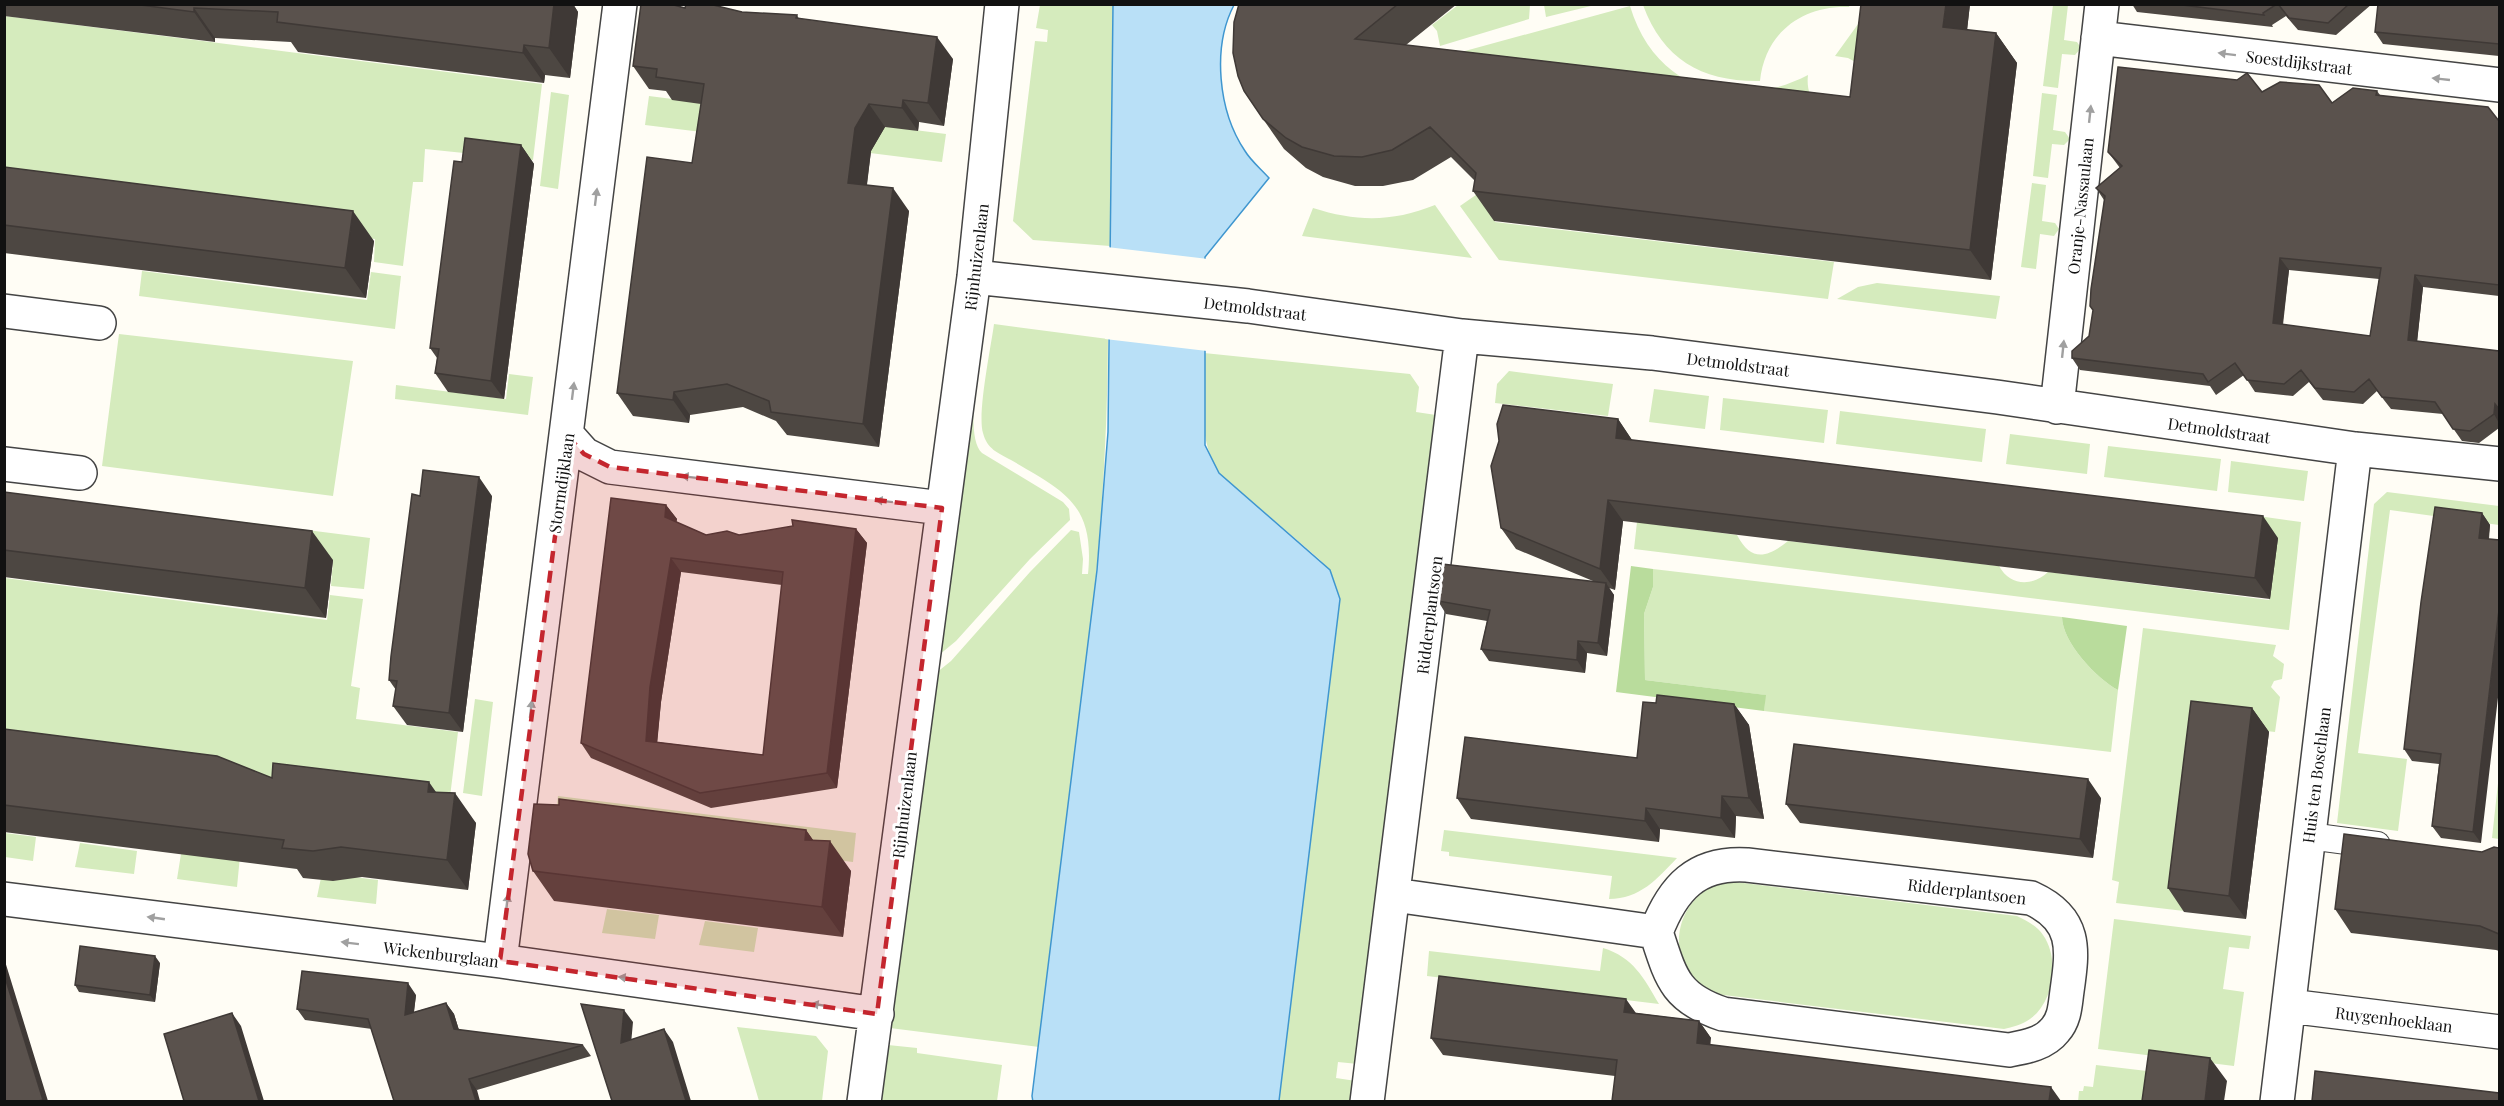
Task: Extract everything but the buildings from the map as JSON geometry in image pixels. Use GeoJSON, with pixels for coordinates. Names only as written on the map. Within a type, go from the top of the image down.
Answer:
{"type":"FeatureCollection","features":[{"type":"Feature","properties":{"kind":"street","name":"Stormdijklaan"},"geometry":{"type":"LineString","coordinates":[[500,961],[568,436],[620,4]]}},
{"type":"Feature","properties":{"kind":"street","name":"Rijnhuizenlaan"},"geometry":{"type":"LineString","coordinates":[[864,1101],[878,1014],[942,508],[974,277],[1002,4]]}},
{"type":"Feature","properties":{"kind":"street","name":"Oranje-Nassaulaan"},"geometry":{"type":"LineString","coordinates":[[2057,407],[2102,4]]}},
{"type":"Feature","properties":{"kind":"street","name":"Soestdijkstraat"},"geometry":{"type":"LineString","coordinates":[[2098,39],[2499,85]]}},
{"type":"Feature","properties":{"kind":"street","name":"Detmoldstraat"},"geometry":{"type":"LineString","coordinates":[[974,277],[1248,306],[1462,336],[1652,353],[2355,449],[2499,464]]}},
{"type":"Feature","properties":{"kind":"street"},"geometry":{"type":"LineString","coordinates":[[4,311],[99,323]]}},
{"type":"Feature","properties":{"kind":"street","name":"Ridderplantsoen"},"geometry":{"type":"LineString","coordinates":[[1367,1101],[1462,336]]}},
{"type":"Feature","properties":{"kind":"street"},"geometry":{"type":"LineString","coordinates":[[568,436],[584,454],[610,467],[942,508]]}},
{"type":"Feature","properties":{"kind":"street","name":"Huis ten Boschlaan"},"geometry":{"type":"LineString","coordinates":[[2277,1101],[2355,449]]}},
{"type":"Feature","properties":{"kind":"street"},"geometry":{"type":"LineString","coordinates":[[4,464],[80,473]]}},
{"type":"Feature","properties":{"kind":"street","name":"Ridderplantsoen"},"geometry":{"type":"LineString","coordinates":[[1730,864],[2031,898],[2046,905],[2057,916],[2069,932],[2073,951],[2063,1017],[2054,1031],[2042,1041],[2009,1050],[1723,1014],[1699,1006],[1680,991],[1666,965],[1656,932],[1666,907],[1686,881],[1710,869],[1730,864]]}},
{"type":"Feature","properties":{"kind":"street"},"geometry":{"type":"LineString","coordinates":[[1394,894],[1656,932]]}},
{"type":"Feature","properties":{"kind":"street","name":"Wickenburglaan"},"geometry":{"type":"LineString","coordinates":[[4,899],[500,961],[878,1014]]}},
{"type":"Feature","properties":{"kind":"street","name":"Ruygenhoeklaan"},"geometry":{"type":"LineString","coordinates":[[2289,1006],[2499,1032]]}},
{"type":"Feature","properties":{"kind":"lane"},"geometry":{"type":"LineString","coordinates":[[2309,836],[2401,848]]}},
{"type":"Feature","properties":{"kind":"highlighted area"},"geometry":{"type":"Polygon","coordinates":[[[568,436],[584,454],[610,467],[942,508],[877,1014],[500,961],[568,436]]]}},
{"type":"Feature","properties":{"kind":"green space"},"geometry":{"type":"Polygon","coordinates":[[[1544,4],[1595,5],[1546,17],[1544,4]]]}},
{"type":"Feature","properties":{"kind":"green space"},"geometry":{"type":"Polygon","coordinates":[[[1643,4],[1850,5],[1816,11],[1789,25],[1769,49],[1760,81],[1720,77],[1688,64],[1662,40],[1651,24],[1643,4]]]}},
{"type":"Feature","properties":{"kind":"green space"},"geometry":{"type":"Polygon","coordinates":[[[1040,5],[1113,5],[1110,246],[1033,240],[1013,221],[1035,41],[1047,42],[1048,30],[1036,28],[1040,5]]]}},
{"type":"Feature","properties":{"kind":"green space"},"geometry":{"type":"Polygon","coordinates":[[[1458,5],[1530,5],[1529,19],[1440,46],[1437,31],[1432,25],[1458,5]]]}},
{"type":"Feature","properties":{"kind":"green space"},"geometry":{"type":"Polygon","coordinates":[[[2053,5],[2068,5],[2064,40],[2077,42],[2081,48],[2075,55],[2062,54],[2058,88],[2043,86],[2053,5]]]}},
{"type":"Feature","properties":{"kind":"green space"},"geometry":{"type":"Polygon","coordinates":[[[1630,6],[1642,35],[1658,58],[1678,75],[1701,86],[1726,92],[1752,92],[1780,86],[1808,75],[1811,96],[1823,110],[1841,115],[1851,114],[1861,109],[1871,120],[1863,126],[1446,76],[1443,57],[1630,6]]]}},
{"type":"Feature","properties":{"kind":"green space"},"geometry":{"type":"Polygon","coordinates":[[[5,16],[542,84],[533,160],[425,149],[423,182],[413,182],[403,266],[374,262],[375,239],[5,193],[5,16]]]}},
{"type":"Feature","properties":{"kind":"green space"},"geometry":{"type":"Polygon","coordinates":[[[1861,20],[1859,64],[1848,58],[1835,56],[1861,20]]]}},
{"type":"Feature","properties":{"kind":"green space"},"geometry":{"type":"Polygon","coordinates":[[[551,92],[569,95],[558,189],[540,186],[551,92]]]}},
{"type":"Feature","properties":{"kind":"green space"},"geometry":{"type":"Polygon","coordinates":[[[2042,93],[2057,95],[2053,130],[2065,132],[2070,139],[2064,145],[2052,144],[2048,178],[2033,176],[2042,93]]]}},
{"type":"Feature","properties":{"kind":"green space"},"geometry":{"type":"Polygon","coordinates":[[[649,96],[946,134],[942,162],[645,125],[649,96]]]}},
{"type":"Feature","properties":{"kind":"green space"},"geometry":{"type":"Polygon","coordinates":[[[2032,183],[2046,185],[2042,221],[2055,223],[2059,229],[2054,236],[2040,234],[2036,269],[2021,267],[2032,183]]]}},
{"type":"Feature","properties":{"kind":"green space"},"geometry":{"type":"Polygon","coordinates":[[[1483,190],[1495,222],[1834,262],[1828,299],[1499,260],[1460,206],[1483,190]]]}},
{"type":"Feature","properties":{"kind":"green space"},"geometry":{"type":"Polygon","coordinates":[[[1435,205],[1472,258],[1302,236],[1313,208],[1345,216],[1375,218],[1404,215],[1435,205]]]}},
{"type":"Feature","properties":{"kind":"green space"},"geometry":{"type":"Polygon","coordinates":[[[142,271],[367,300],[371,272],[401,276],[395,329],[139,296],[142,271]]]}},
{"type":"Feature","properties":{"kind":"green space"},"geometry":{"type":"Polygon","coordinates":[[[1877,283],[2000,296],[1996,319],[1837,299],[1858,287],[1877,283]]]}},
{"type":"Feature","properties":{"kind":"green space"},"geometry":{"type":"Polygon","coordinates":[[[980,324],[984,324],[973,412],[977,444],[982,453],[1063,502],[1069,509],[1070,520],[1030,559],[956,641],[939,655],[980,324]]]}},
{"type":"Feature","properties":{"kind":"green space"},"geometry":{"type":"Polygon","coordinates":[[[994,324],[1108,339],[1101,517],[1093,605],[1084,694],[1039,1047],[890,1028],[936,673],[951,661],[1030,572],[1071,530],[1079,532],[1083,559],[1082,574],[1088,574],[1089,550],[1086,531],[1081,515],[1072,502],[1046,481],[994,450],[987,443],[983,433],[982,411],[985,380],[994,324]]]}},
{"type":"Feature","properties":{"kind":"green space"},"geometry":{"type":"Polygon","coordinates":[[[119,334],[353,361],[333,496],[102,466],[119,334]]]}},
{"type":"Feature","properties":{"kind":"green space"},"geometry":{"type":"Polygon","coordinates":[[[1204,353],[1410,374],[1419,387],[1416,412],[1436,415],[1358,1064],[1338,1062],[1336,1078],[1356,1081],[1353,1101],[1279,1101],[1340,598],[1330,570],[1219,473],[1207,445],[1204,430],[1204,353]]]}},
{"type":"Feature","properties":{"kind":"green space"},"geometry":{"type":"Polygon","coordinates":[[[1509,371],[1613,384],[1608,416],[1495,403],[1497,384],[1509,371]]]}},
{"type":"Feature","properties":{"kind":"green space"},"geometry":{"type":"Polygon","coordinates":[[[509,374],[533,377],[528,415],[395,399],[396,385],[506,399],[509,374]]]}},
{"type":"Feature","properties":{"kind":"green space"},"geometry":{"type":"Polygon","coordinates":[[[1654,389],[1709,396],[1705,429],[1649,422],[1654,389]]]}},
{"type":"Feature","properties":{"kind":"green space"},"geometry":{"type":"Polygon","coordinates":[[[1723,398],[1828,410],[1824,443],[1720,430],[1723,398]]]}},
{"type":"Feature","properties":{"kind":"green space"},"geometry":{"type":"Polygon","coordinates":[[[1840,411],[1986,429],[1982,462],[1836,444],[1840,411]]]}},
{"type":"Feature","properties":{"kind":"green space"},"geometry":{"type":"Polygon","coordinates":[[[2010,434],[2090,444],[2087,474],[2006,464],[2010,434]]]}},
{"type":"Feature","properties":{"kind":"green space"},"geometry":{"type":"Polygon","coordinates":[[[2108,446],[2221,459],[2217,491],[2104,477],[2108,446]]]}},
{"type":"Feature","properties":{"kind":"green space"},"geometry":{"type":"Polygon","coordinates":[[[2231,461],[2308,471],[2304,501],[2228,492],[2231,461]]]}},
{"type":"Feature","properties":{"kind":"green space"},"geometry":{"type":"Polygon","coordinates":[[[1887,491],[1919,495],[1912,556],[1999,566],[2009,577],[2022,582],[2035,580],[2048,572],[2269,600],[2277,538],[2237,513],[2301,522],[2289,630],[1634,549],[1637,522],[1737,535],[1748,550],[1760,554],[1773,551],[1788,541],[1879,552],[1887,491]]]}},
{"type":"Feature","properties":{"kind":"green space"},"geometry":{"type":"Polygon","coordinates":[[[2387,492],[2499,506],[2499,525],[2390,510],[2358,753],[2407,759],[2398,831],[2337,823],[2374,504],[2387,492]]]}},
{"type":"Feature","properties":{"kind":"green space"},"geometry":{"type":"Polygon","coordinates":[[[109,505],[370,538],[364,589],[331,586],[333,560],[109,505]]]}},
{"type":"Feature","properties":{"kind":"green space"},"geometry":{"type":"Polygon","coordinates":[[[1631,566],[1653,569],[1653,587],[1644,614],[1645,680],[1766,695],[1764,711],[1616,692],[1631,566]]]}},
{"type":"Feature","properties":{"kind":"green space"},"geometry":{"type":"Polygon","coordinates":[[[1653,569],[2062,617],[2068,637],[2082,659],[2100,677],[2118,690],[2111,752],[1764,711],[1765,695],[1645,680],[1644,614],[1653,587],[1653,569]]]}},
{"type":"Feature","properties":{"kind":"green space"},"geometry":{"type":"Polygon","coordinates":[[[5,578],[327,620],[330,595],[363,599],[351,686],[360,688],[356,719],[458,732],[448,813],[5,754],[5,578]]]}},
{"type":"Feature","properties":{"kind":"green space"},"geometry":{"type":"Polygon","coordinates":[[[2062,617],[2127,626],[2118,690],[2100,677],[2082,659],[2068,637],[2062,617]]]}},
{"type":"Feature","properties":{"kind":"green space"},"geometry":{"type":"Polygon","coordinates":[[[2143,628],[2276,645],[2273,656],[2284,664],[2282,679],[2274,681],[2271,687],[2280,697],[2275,732],[2208,724],[2184,911],[2116,903],[2119,882],[2112,880],[2143,628]]]}},
{"type":"Feature","properties":{"kind":"green space"},"geometry":{"type":"Polygon","coordinates":[[[475,699],[493,702],[482,796],[463,793],[475,699]]]}},
{"type":"Feature","properties":{"kind":"green space"},"geometry":{"type":"Polygon","coordinates":[[[2499,774],[2500,839],[2492,838],[2499,774]]]}},
{"type":"Feature","properties":{"kind":"green space"},"geometry":{"type":"Polygon","coordinates":[[[558,796],[856,833],[853,862],[555,825],[558,796]]]}},
{"type":"Feature","properties":{"kind":"green space"},"geometry":{"type":"Polygon","coordinates":[[[1444,830],[1677,858],[1639,892],[1630,896],[1609,899],[1612,876],[1449,856],[1449,852],[1441,851],[1444,830]]]}},
{"type":"Feature","properties":{"kind":"green space"},"geometry":{"type":"Polygon","coordinates":[[[5,833],[36,837],[33,861],[5,857],[5,833]]]}},
{"type":"Feature","properties":{"kind":"green space"},"geometry":{"type":"Polygon","coordinates":[[[80,843],[137,851],[134,874],[75,867],[80,843]]]}},
{"type":"Feature","properties":{"kind":"green space"},"geometry":{"type":"Polygon","coordinates":[[[181,854],[240,856],[237,887],[177,879],[181,854]]]}},
{"type":"Feature","properties":{"kind":"green space"},"geometry":{"type":"Polygon","coordinates":[[[322,873],[378,880],[376,904],[317,897],[322,873]]]}},
{"type":"Feature","properties":{"kind":"green space"},"geometry":{"type":"Polygon","coordinates":[[[1727,881],[2017,916],[2038,929],[2048,945],[2053,968],[2049,991],[2045,1002],[2030,1019],[2004,1029],[1715,994],[1697,983],[1686,968],[1680,952],[1679,934],[1684,916],[1694,901],[1708,889],[1727,881]]]}},
{"type":"Feature","properties":{"kind":"green space"},"geometry":{"type":"Polygon","coordinates":[[[607,909],[659,915],[655,939],[602,933],[607,909]]]}},
{"type":"Feature","properties":{"kind":"green space"},"geometry":{"type":"Polygon","coordinates":[[[2114,919],[2251,936],[2249,949],[2229,947],[2223,989],[2244,992],[2234,1066],[2098,1049],[2114,919]]]}},
{"type":"Feature","properties":{"kind":"green space"},"geometry":{"type":"Polygon","coordinates":[[[705,921],[758,928],[754,952],[699,945],[705,921]]]}},
{"type":"Feature","properties":{"kind":"green space"},"geometry":{"type":"Polygon","coordinates":[[[1603,948],[1622,957],[1637,970],[1659,1004],[1427,976],[1429,951],[1600,971],[1603,948]]]}},
{"type":"Feature","properties":{"kind":"green space"},"geometry":{"type":"Polygon","coordinates":[[[737,1027],[816,1036],[828,1051],[822,1101],[759,1101],[737,1027]]]}},
{"type":"Feature","properties":{"kind":"green space"},"geometry":{"type":"Polygon","coordinates":[[[888,1045],[917,1048],[917,1053],[1002,1065],[997,1101],[881,1101],[888,1045]]]}},
{"type":"Feature","properties":{"kind":"green space"},"geometry":{"type":"Polygon","coordinates":[[[2096,1065],[2164,1073],[2161,1101],[2078,1102],[2079,1091],[2083,1091],[2084,1086],[2093,1087],[2096,1065]]]}},
{"type":"Feature","properties":{"kind":"water"},"geometry":{"type":"Polygon","coordinates":[[[1113,5],[1234,5],[1223,40],[1221,79],[1224,98],[1236,135],[1247,155],[1269,178],[1205,257],[1205,445],[1219,473],[1330,570],[1340,599],[1279,1101],[1033,1102],[1032,1096],[1097,570],[1108,432],[1113,5]]]}},
{"type":"Feature","properties":{"kind":"pier"},"geometry":{"type":"Polygon","coordinates":[[[1107,247],[1208,259],[1207,351],[1105,339],[1107,247]]]}}]}
